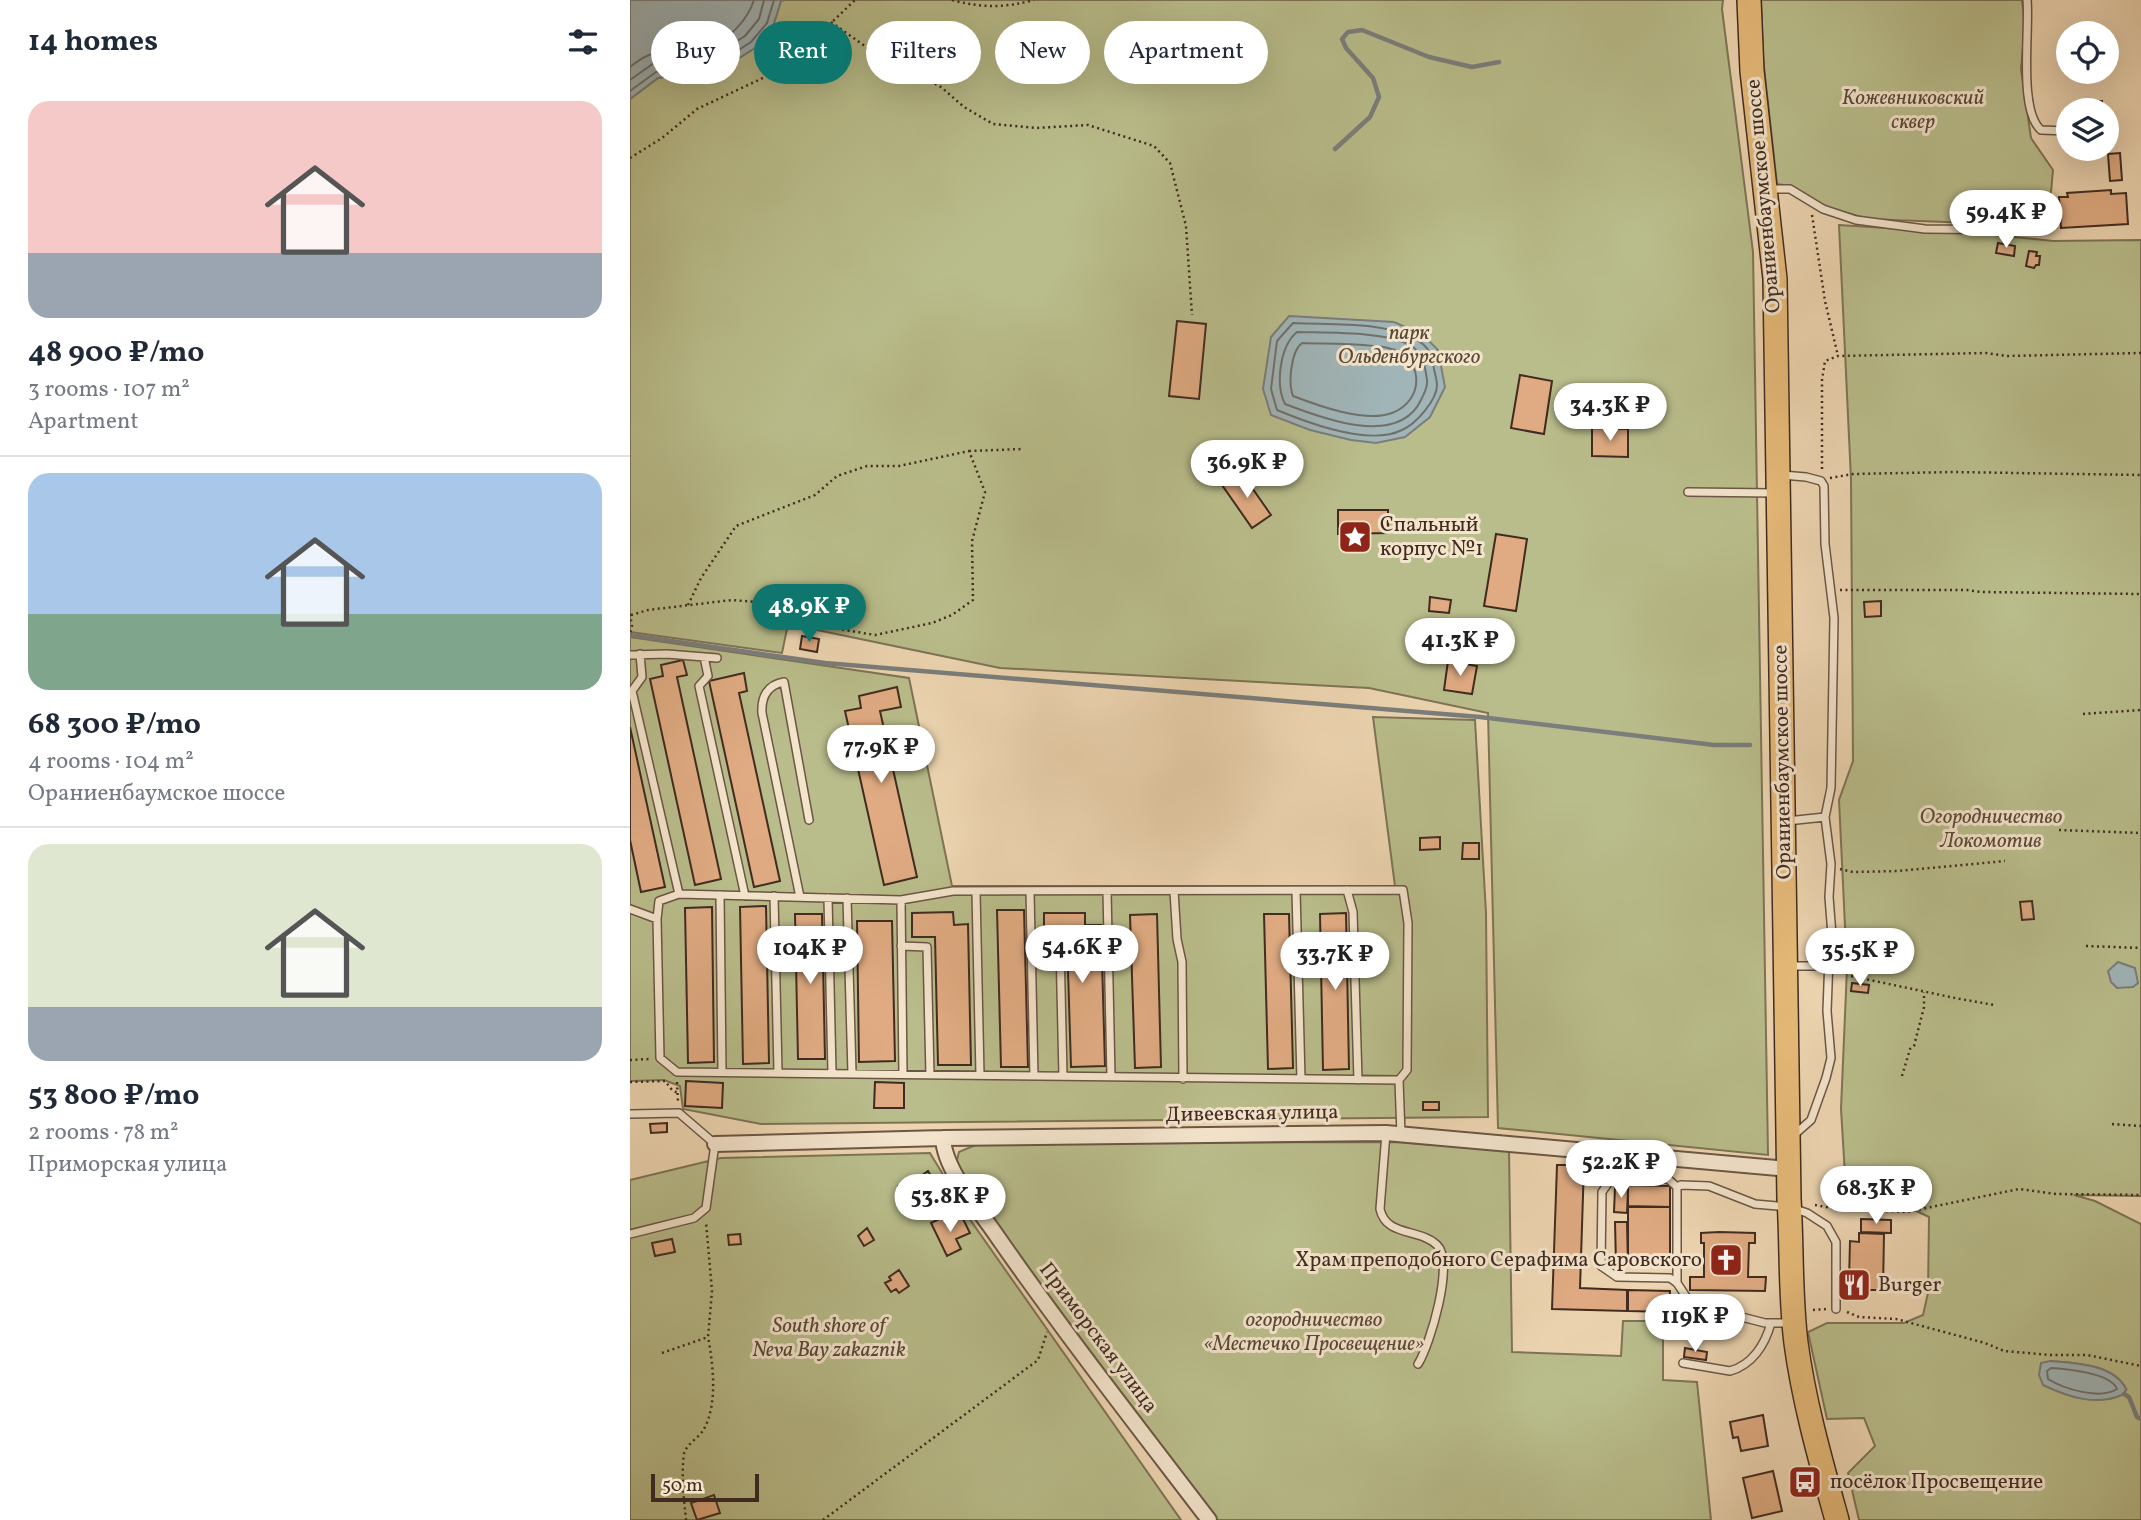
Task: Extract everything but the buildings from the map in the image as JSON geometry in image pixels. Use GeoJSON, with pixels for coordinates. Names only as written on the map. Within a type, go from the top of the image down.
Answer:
{"type":"FeatureCollection","features":[{"type":"Feature","properties":{"kind":"main road","name":"Ораниенбаумское шоссе"},"geometry":{"type":"LineString","coordinates":[[1749,0],[1752,71],[1767,189],[1774,279],[1789,1170],[1783,1323],[1837,1520]]}},
{"type":"Feature","properties":{"kind":"street","name":"Дивеевская улица"},"geometry":{"type":"LineString","coordinates":[[715,1144],[943,1138],[1393,1134],[1789,1170]]}},
{"type":"Feature","properties":{"kind":"street","name":"Приморская улица"},"geometry":{"type":"LineString","coordinates":[[943,1138],[943,1149],[962,1184],[1053,1316],[1209,1520]]}},
{"type":"Feature","properties":{"kind":"lane"},"geometry":{"type":"LineString","coordinates":[[2028,0],[2025,68],[2034,119],[2041,130],[2056,131]]}},
{"type":"Feature","properties":{"kind":"lane"},"geometry":{"type":"LineString","coordinates":[[1767,189],[1790,188],[1831,212],[1856,220],[1925,229],[2027,230],[2042,224]]}},
{"type":"Feature","properties":{"kind":"lane"},"geometry":{"type":"LineString","coordinates":[[1688,492],[1779,484],[1794,475],[1821,481],[1825,494],[1825,544],[1833,618],[1831,788],[1825,817],[1831,864],[1829,897],[1832,935],[1827,1011],[1831,1058],[1811,1120],[1788,1140]]}},
{"type":"Feature","properties":{"kind":"lane"},"geometry":{"type":"LineString","coordinates":[[630,654],[717,658]]}},
{"type":"Feature","properties":{"kind":"lane"},"geometry":{"type":"LineString","coordinates":[[640,654],[642,677],[632,691],[679,894]]}},
{"type":"Feature","properties":{"kind":"lane"},"geometry":{"type":"LineString","coordinates":[[704,657],[708,676],[699,685],[745,896]]}},
{"type":"Feature","properties":{"kind":"lane"},"geometry":{"type":"LineString","coordinates":[[800,897],[762,713],[764,695],[771,686],[780,682],[783,682],[809,820]]}},
{"type":"Feature","properties":{"kind":"lane"},"geometry":{"type":"LineString","coordinates":[[1784,821],[1825,817]]}},
{"type":"Feature","properties":{"kind":"lane"},"geometry":{"type":"LineString","coordinates":[[1347,890],[1353,912],[1358,1080]]}},
{"type":"Feature","properties":{"kind":"lane"},"geometry":{"type":"LineString","coordinates":[[1399,1080],[677,1072],[660,1058],[657,919],[659,901],[679,894],[901,901],[953,891],[1403,890],[1408,923],[1407,1070],[1399,1080],[1380,1209],[1382,1217],[1394,1228],[1428,1239],[1437,1245],[1443,1255],[1440,1296],[1430,1339],[1418,1364]]}},
{"type":"Feature","properties":{"kind":"lane"},"geometry":{"type":"LineString","coordinates":[[1107,891],[1111,1077]]}},
{"type":"Feature","properties":{"kind":"lane"},"geometry":{"type":"LineString","coordinates":[[1174,891],[1177,939],[1182,961],[1183,1079]]}},
{"type":"Feature","properties":{"kind":"lane"},"geometry":{"type":"LineString","coordinates":[[1296,891],[1301,1079]]}},
{"type":"Feature","properties":{"kind":"lane"},"geometry":{"type":"LineString","coordinates":[[976,892],[980,1075]]}},
{"type":"Feature","properties":{"kind":"lane"},"geometry":{"type":"LineString","coordinates":[[1030,892],[1034,1076]]}},
{"type":"Feature","properties":{"kind":"lane"},"geometry":{"type":"LineString","coordinates":[[720,895],[722,1072]]}},
{"type":"Feature","properties":{"kind":"lane"},"geometry":{"type":"LineString","coordinates":[[774,896],[778,1072]]}},
{"type":"Feature","properties":{"kind":"lane"},"geometry":{"type":"LineString","coordinates":[[828,898],[832,1073]]}},
{"type":"Feature","properties":{"kind":"lane"},"geometry":{"type":"LineString","coordinates":[[848,898],[852,1073]]}},
{"type":"Feature","properties":{"kind":"lane"},"geometry":{"type":"LineString","coordinates":[[901,901],[903,1074]]}},
{"type":"Feature","properties":{"kind":"lane"},"geometry":{"type":"LineString","coordinates":[[630,909],[657,919]]}},
{"type":"Feature","properties":{"kind":"lane"},"geometry":{"type":"LineString","coordinates":[[901,946],[927,947],[930,1075]]}},
{"type":"Feature","properties":{"kind":"lane"},"geometry":{"type":"LineString","coordinates":[[1032,946],[1060,946],[1063,1076]]}},
{"type":"Feature","properties":{"kind":"lane"},"geometry":{"type":"LineString","coordinates":[[1786,966],[1814,966],[1824,964],[1829,958]]}},
{"type":"Feature","properties":{"kind":"lane"},"geometry":{"type":"LineString","coordinates":[[630,1114],[679,1112],[715,1144],[706,1208],[694,1218],[630,1234]]}},
{"type":"Feature","properties":{"kind":"lane"},"geometry":{"type":"LineString","coordinates":[[1684,1363],[1730,1371],[1745,1366],[1783,1323],[1691,1304],[1677,1283],[1670,1278],[1617,1277],[1601,1266],[1602,1192],[1609,1182],[1622,1178],[1668,1179],[1677,1186],[1709,1186],[1755,1204],[1789,1203],[1807,1213],[1828,1226],[1836,1242],[1836,1309]]}},
{"type":"Feature","properties":{"kind":"lane"},"geometry":{"type":"LineString","coordinates":[[1677,1186],[1677,1283]]}},
{"type":"Feature","properties":{"kind":"path"},"geometry":{"type":"LineString","coordinates":[[832,21],[855,0]]}},
{"type":"Feature","properties":{"kind":"path"},"geometry":{"type":"LineString","coordinates":[[952,0],[976,6],[1003,8],[1034,0]]}},
{"type":"Feature","properties":{"kind":"path"},"geometry":{"type":"LineString","coordinates":[[852,37],[869,49],[941,87],[964,107],[993,124],[1036,128],[1088,125],[1154,146],[1170,163],[1186,226],[1192,315]]}},
{"type":"Feature","properties":{"kind":"path"},"geometry":{"type":"LineString","coordinates":[[630,158],[662,138],[697,109],[754,82]]}},
{"type":"Feature","properties":{"kind":"path"},"geometry":{"type":"LineString","coordinates":[[1811,201],[1825,302],[1838,356]]}},
{"type":"Feature","properties":{"kind":"path"},"geometry":{"type":"LineString","coordinates":[[2141,353],[1838,356],[1825,361],[1822,380],[1821,481],[1832,477],[1874,474],[1953,472],[2141,475]]}},
{"type":"Feature","properties":{"kind":"path"},"geometry":{"type":"LineString","coordinates":[[688,605],[708,567],[736,526],[815,495],[837,476],[867,466],[899,466],[969,451],[1023,449]]}},
{"type":"Feature","properties":{"kind":"path"},"geometry":{"type":"LineString","coordinates":[[630,634],[631,614],[732,600],[780,604],[795,611],[808,624],[875,635],[922,626],[952,615],[973,600],[972,541],[985,492],[969,451]]}},
{"type":"Feature","properties":{"kind":"path"},"geometry":{"type":"LineString","coordinates":[[1830,590],[2141,594]]}},
{"type":"Feature","properties":{"kind":"path"},"geometry":{"type":"LineString","coordinates":[[2083,714],[2141,710]]}},
{"type":"Feature","properties":{"kind":"path"},"geometry":{"type":"LineString","coordinates":[[2059,830],[2141,833]]}},
{"type":"Feature","properties":{"kind":"path"},"geometry":{"type":"LineString","coordinates":[[1831,864],[1853,872],[1937,868],[2005,860]]}},
{"type":"Feature","properties":{"kind":"path"},"geometry":{"type":"LineString","coordinates":[[2085,946],[2141,948]]}},
{"type":"Feature","properties":{"kind":"path"},"geometry":{"type":"LineString","coordinates":[[1851,976],[1994,1004]]}},
{"type":"Feature","properties":{"kind":"path"},"geometry":{"type":"LineString","coordinates":[[1902,1076],[1910,1049],[1914,1046],[1924,1007],[1924,992]]}},
{"type":"Feature","properties":{"kind":"path"},"geometry":{"type":"LineString","coordinates":[[630,1060],[660,1058]]}},
{"type":"Feature","properties":{"kind":"path"},"geometry":{"type":"LineString","coordinates":[[630,1082],[665,1081],[678,1093]]}},
{"type":"Feature","properties":{"kind":"path"},"geometry":{"type":"LineString","coordinates":[[677,1083],[678,1098]]}},
{"type":"Feature","properties":{"kind":"path"},"geometry":{"type":"LineString","coordinates":[[2112,1124],[2141,1126]]}},
{"type":"Feature","properties":{"kind":"path"},"geometry":{"type":"LineString","coordinates":[[1789,1203],[1907,1212],[2019,1189],[2056,1194],[2141,1195]]}},
{"type":"Feature","properties":{"kind":"path"},"geometry":{"type":"LineString","coordinates":[[686,1520],[683,1486],[685,1451],[704,1429],[712,1403],[712,1357],[708,1337],[712,1291],[706,1220]]}},
{"type":"Feature","properties":{"kind":"path"},"geometry":{"type":"LineString","coordinates":[[822,1520],[1038,1360],[1053,1316]]}},
{"type":"Feature","properties":{"kind":"path"},"geometry":{"type":"LineString","coordinates":[[1859,1317],[1896,1319],[1985,1343],[2004,1351],[2087,1356],[2141,1366]]}},
{"type":"Feature","properties":{"kind":"path"},"geometry":{"type":"LineString","coordinates":[[662,1353],[708,1337]]}},
{"type":"Feature","properties":{"kind":"green space","name":"парк Ольденбургского"},"geometry":{"type":"Polygon","coordinates":[[[781,0],[1723,0],[1753,252],[1768,1155],[1498,1128],[1488,713],[1369,688],[1000,668],[788,624],[782,653],[630,632],[630,99],[651,83],[740,84],[740,43],[754,36],[754,84],[852,84],[852,21],[775,21],[781,0]]]}},
{"type":"Feature","properties":{"kind":"green space","name":"Кожевниковский сквер"},"geometry":{"type":"Polygon","coordinates":[[[1761,0],[2022,0],[2025,25],[2021,69],[2031,138],[2053,170],[2051,192],[2023,225],[1868,219],[1823,206],[1791,186],[1777,184],[1763,58],[1761,0]]]}},
{"type":"Feature","properties":{"kind":"green space","name":"Огородничество Локомотив"},"geometry":{"type":"Polygon","coordinates":[[[1839,225],[2053,241],[2141,240],[2141,1196],[2074,1195],[2095,1201],[2141,1224],[2141,1520],[1859,1520],[1848,1473],[1875,1446],[1864,1418],[1827,1419],[1808,1332],[1827,1323],[1904,1323],[1923,1315],[1928,1293],[1929,1217],[1910,1208],[1840,1197],[1837,1175],[1845,1175],[1841,1109],[1847,968],[1839,800],[1853,761],[1851,479],[1839,225]],[[2050,1361],[2126,1389],[2113,1374],[2093,1366],[2050,1361]]]}},
{"type":"Feature","properties":{"kind":"green space"},"geometry":{"type":"Polygon","coordinates":[[[630,637],[909,678],[952,886],[1395,886],[1373,717],[1475,720],[1486,913],[1488,1117],[761,1124],[683,1109],[680,1086],[664,1080],[630,1081],[630,637]]]}},
{"type":"Feature","properties":{"kind":"green space","name":"огородничество «Местечко Просвещение»"},"geometry":{"type":"Polygon","coordinates":[[[1397,1142],[1509,1151],[1512,1352],[1621,1356],[1623,1321],[1663,1321],[1663,1380],[1697,1382],[1711,1520],[1215,1520],[973,1193],[956,1164],[959,1152],[980,1143],[1397,1142]]]}},
{"type":"Feature","properties":{"kind":"green space","name":"South shore of Neva Bay zakaznik"},"geometry":{"type":"Polygon","coordinates":[[[930,1153],[971,1221],[1181,1520],[630,1520],[630,1180],[721,1158],[930,1153]]]}},
{"type":"Feature","properties":{"kind":"water"},"geometry":{"type":"Polygon","coordinates":[[[630,0],[785,0],[781,1],[775,21],[754,21],[754,49],[740,58],[740,21],[651,21],[651,83],[630,99],[630,0]]]}},
{"type":"Feature","properties":{"kind":"water"},"geometry":{"type":"Polygon","coordinates":[[[1289,316],[1394,322],[1422,334],[1438,350],[1445,387],[1430,417],[1405,437],[1376,443],[1310,430],[1271,415],[1263,389],[1271,337],[1289,316]]]}},
{"type":"Feature","properties":{"kind":"water"},"geometry":{"type":"Polygon","coordinates":[[[2118,962],[2135,968],[2138,983],[2133,987],[2117,988],[2111,982],[2108,971],[2118,962]]]}},
{"type":"Feature","properties":{"kind":"water"},"geometry":{"type":"Polygon","coordinates":[[[2050,1361],[2093,1366],[2113,1374],[2126,1389],[2124,1394],[2103,1400],[2083,1399],[2043,1385],[2039,1375],[2041,1363],[2050,1361]]]}},
{"type":"Feature","properties":{"kind":"waterway"},"geometry":{"type":"LineString","coordinates":[[1335,149],[1370,117],[1379,97],[1373,78],[1346,48],[1342,39],[1348,32],[1362,30],[1429,57],[1472,67],[1499,62]]}},
{"type":"Feature","properties":{"kind":"waterway"},"geometry":{"type":"LineString","coordinates":[[630,635],[825,663],[1480,717],[1714,745],[1750,745]]}},
{"type":"Feature","properties":{"kind":"waterway"},"geometry":{"type":"LineString","coordinates":[[2124,1394],[2129,1397],[2137,1417],[2141,1419]]}},
{"type":"Feature","properties":{"kind":"place","name":"Спальный корпус №1"},"geometry":{"type":"Point","coordinates":[1355,537]}},
{"type":"Feature","properties":{"kind":"place","name":"Храм преподобного Серафима Саровского"},"geometry":{"type":"Point","coordinates":[1726,1260]}},
{"type":"Feature","properties":{"kind":"place","name":"Burger"},"geometry":{"type":"Point","coordinates":[1854,1285]}},
{"type":"Feature","properties":{"kind":"place","name":"посёлок Просвещение"},"geometry":{"type":"Point","coordinates":[1805,1482]}}]}
